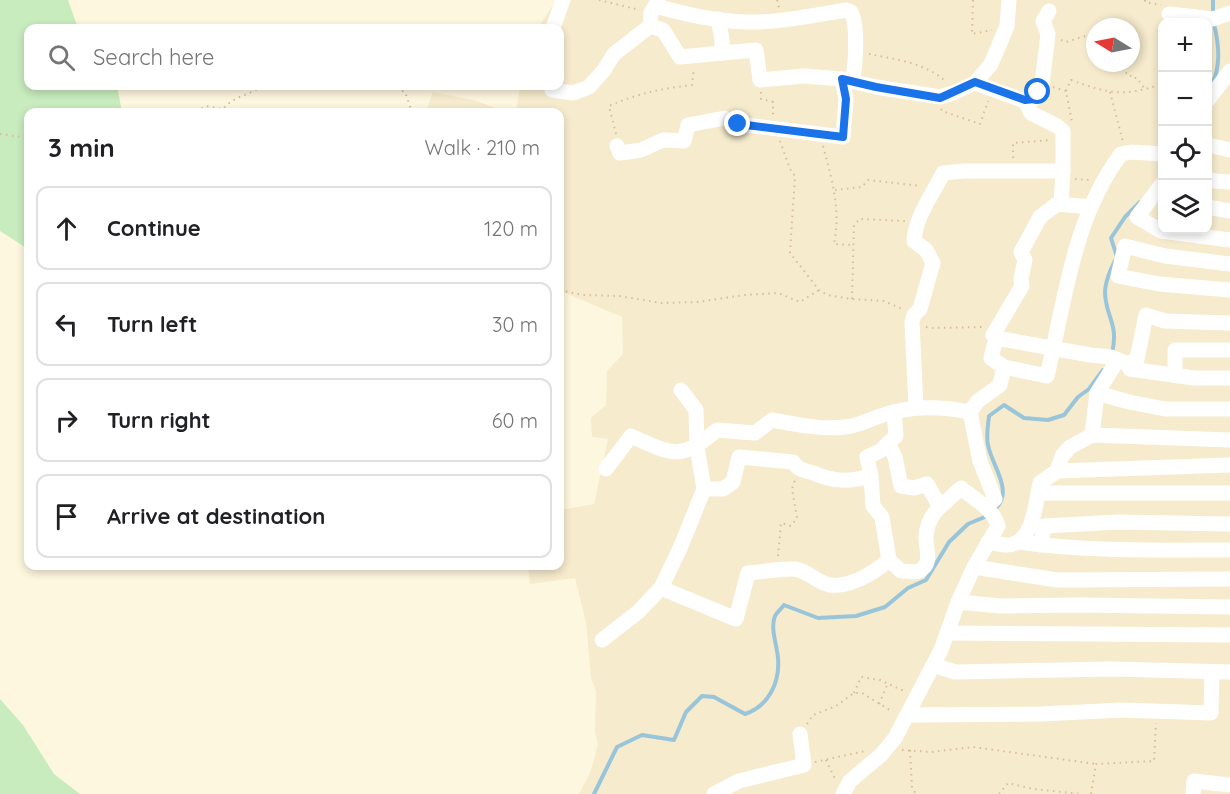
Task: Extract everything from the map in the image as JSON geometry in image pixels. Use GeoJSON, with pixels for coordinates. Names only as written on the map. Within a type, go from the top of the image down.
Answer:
{"type":"FeatureCollection","features":[{"type":"Feature","properties":{"kind":"street"},"geometry":{"type":"LineString","coordinates":[[554,24],[563,0]]}},
{"type":"Feature","properties":{"kind":"street"},"geometry":{"type":"LineString","coordinates":[[653,11],[680,57],[756,50],[760,80],[804,76],[947,95],[975,82],[991,64],[1007,26],[1009,0]]}},
{"type":"Feature","properties":{"kind":"street"},"geometry":{"type":"LineString","coordinates":[[617,146],[620,153],[642,150],[663,140],[684,141],[688,125],[725,118],[738,124],[843,137],[847,80],[855,71],[851,12],[847,10],[746,22],[653,11]]}},
{"type":"Feature","properties":{"kind":"street"},"geometry":{"type":"LineString","coordinates":[[975,82],[1025,100],[1034,99],[1042,84],[1048,34],[1043,21],[1049,10]]}},
{"type":"Feature","properties":{"kind":"street"},"geometry":{"type":"LineString","coordinates":[[1169,10],[1213,19],[1230,13]]}},
{"type":"Feature","properties":{"kind":"street"},"geometry":{"type":"LineString","coordinates":[[552,90],[573,93],[589,87],[614,54],[653,11]]}},
{"type":"Feature","properties":{"kind":"street"},"geometry":{"type":"LineString","coordinates":[[718,20],[722,53]]}},
{"type":"Feature","properties":{"kind":"street"},"geometry":{"type":"LineString","coordinates":[[1225,91],[1230,71]]}},
{"type":"Feature","properties":{"kind":"street"},"geometry":{"type":"LineString","coordinates":[[1025,100],[1031,113],[1057,126],[1063,135],[1061,204]]}},
{"type":"Feature","properties":{"kind":"street"},"geometry":{"type":"LineString","coordinates":[[1212,146],[1230,150]]}},
{"type":"Feature","properties":{"kind":"street"},"geometry":{"type":"LineString","coordinates":[[1091,207],[1057,204],[1040,217],[1021,252],[1026,260],[1021,279],[1022,286],[997,332],[991,358],[1004,367],[1047,376],[1078,241],[1103,181],[1120,154],[1158,153]]}},
{"type":"Feature","properties":{"kind":"street"},"geometry":{"type":"LineString","coordinates":[[916,408],[913,319],[920,309],[933,263],[927,250],[914,242],[917,225],[926,202],[936,189],[943,173],[1012,171],[1063,175]]}},
{"type":"Feature","properties":{"kind":"street"},"geometry":{"type":"LineString","coordinates":[[1212,180],[1230,182]]}},
{"type":"Feature","properties":{"kind":"street"},"geometry":{"type":"LineString","coordinates":[[1158,191],[1137,217],[1158,226]]}},
{"type":"Feature","properties":{"kind":"street"},"geometry":{"type":"LineString","coordinates":[[1212,208],[1230,211]]}},
{"type":"Feature","properties":{"kind":"street"},"geometry":{"type":"LineString","coordinates":[[1196,234],[1230,240]]}},
{"type":"Feature","properties":{"kind":"street"},"geometry":{"type":"LineString","coordinates":[[1230,264],[1164,256],[1125,246],[1118,276],[1160,284],[1230,290]]}},
{"type":"Feature","properties":{"kind":"street"},"geometry":{"type":"LineString","coordinates":[[1092,435],[1097,393],[1123,362],[1137,359],[1146,315],[1166,321],[1230,323]]}},
{"type":"Feature","properties":{"kind":"street"},"geometry":{"type":"LineString","coordinates":[[997,332],[1054,349],[1111,357],[1123,362],[1130,369],[1175,375],[1230,378]]}},
{"type":"Feature","properties":{"kind":"street"},"geometry":{"type":"LineString","coordinates":[[1175,375],[1175,350],[1230,350]]}},
{"type":"Feature","properties":{"kind":"street"},"geometry":{"type":"LineString","coordinates":[[990,511],[995,499],[980,461],[970,412],[978,401],[1000,385],[1004,367]]}},
{"type":"Feature","properties":{"kind":"street"},"geometry":{"type":"LineString","coordinates":[[602,640],[638,612],[661,588],[704,489],[697,447],[696,410],[681,390]]}},
{"type":"Feature","properties":{"kind":"street"},"geometry":{"type":"LineString","coordinates":[[1097,393],[1165,410],[1230,408]]}},
{"type":"Feature","properties":{"kind":"street"},"geometry":{"type":"LineString","coordinates":[[606,469],[631,436],[673,453],[697,447],[717,430],[755,433],[772,420],[809,427],[843,428],[857,426],[881,415],[916,408],[935,407],[970,412]]}},
{"type":"Feature","properties":{"kind":"street"},"geometry":{"type":"LineString","coordinates":[[840,790],[882,753],[907,717],[948,633],[958,602],[974,567],[998,526],[990,511],[961,488],[932,514],[926,539],[928,556],[925,567],[918,572],[901,571],[890,560],[882,517],[873,506],[867,457],[880,451],[896,436],[894,412]]}},
{"type":"Feature","properties":{"kind":"street"},"geometry":{"type":"LineString","coordinates":[[1058,471],[1062,456],[1070,447],[1092,435],[1230,440]]}},
{"type":"Feature","properties":{"kind":"street"},"geometry":{"type":"LineString","coordinates":[[888,443],[895,457],[901,486],[914,488],[927,484],[940,507]]}},
{"type":"Feature","properties":{"kind":"street"},"geometry":{"type":"LineString","coordinates":[[704,489],[723,489],[733,482],[738,457],[792,462],[798,470],[833,480],[852,481],[871,476]]}},
{"type":"Feature","properties":{"kind":"street"},"geometry":{"type":"LineString","coordinates":[[1019,542],[1029,529],[1040,483],[1058,471],[1230,465]]}},
{"type":"Feature","properties":{"kind":"street"},"geometry":{"type":"LineString","coordinates":[[1038,493],[1230,493]]}},
{"type":"Feature","properties":{"kind":"street"},"geometry":{"type":"LineString","coordinates":[[1041,545],[1044,526],[1118,522],[1230,524]]}},
{"type":"Feature","properties":{"kind":"street"},"geometry":{"type":"LineString","coordinates":[[988,542],[1008,545],[1019,542],[1123,549],[1230,550]]}},
{"type":"Feature","properties":{"kind":"street"},"geometry":{"type":"LineString","coordinates":[[661,588],[736,619],[748,573],[795,569],[807,572],[829,585],[851,582],[890,560]]}},
{"type":"Feature","properties":{"kind":"street"},"geometry":{"type":"LineString","coordinates":[[974,567],[1057,580],[1230,579]]}},
{"type":"Feature","properties":{"kind":"street"},"geometry":{"type":"LineString","coordinates":[[1130,580],[1152,606]]}},
{"type":"Feature","properties":{"kind":"street"},"geometry":{"type":"LineString","coordinates":[[958,602],[1000,606],[1230,607]]}},
{"type":"Feature","properties":{"kind":"street"},"geometry":{"type":"LineString","coordinates":[[948,633],[1230,635]]}},
{"type":"Feature","properties":{"kind":"street"},"geometry":{"type":"LineString","coordinates":[[933,665],[955,672],[1112,669],[1230,672]]}},
{"type":"Feature","properties":{"kind":"street"},"geometry":{"type":"LineString","coordinates":[[907,717],[1157,711],[1211,713],[1212,672]]}},
{"type":"Feature","properties":{"kind":"street"},"geometry":{"type":"LineString","coordinates":[[714,794],[739,781],[804,765],[801,734]]}},
{"type":"Feature","properties":{"kind":"street"},"geometry":{"type":"LineString","coordinates":[[1193,794],[1194,781],[1230,785]]}},
{"type":"Feature","properties":{"kind":"path"},"geometry":{"type":"LineString","coordinates":[[599,0],[653,11]]}},
{"type":"Feature","properties":{"kind":"path"},"geometry":{"type":"LineString","coordinates":[[973,0],[972,34],[1007,26]]}},
{"type":"Feature","properties":{"kind":"path"},"geometry":{"type":"LineString","coordinates":[[1145,0],[1145,2],[1169,10]]}},
{"type":"Feature","properties":{"kind":"path"},"geometry":{"type":"LineString","coordinates":[[1048,34],[1066,42],[1086,36]]}},
{"type":"Feature","properties":{"kind":"path"},"geometry":{"type":"LineString","coordinates":[[854,51],[903,61],[939,76],[947,83],[947,95],[942,111],[980,124],[994,88]]}},
{"type":"Feature","properties":{"kind":"path"},"geometry":{"type":"LineString","coordinates":[[617,146],[616,130],[609,106],[635,95],[692,85],[693,56]]}},
{"type":"Feature","properties":{"kind":"path"},"geometry":{"type":"LineString","coordinates":[[1124,72],[1129,73],[1132,78],[1137,78],[1145,89]]}},
{"type":"Feature","properties":{"kind":"path"},"geometry":{"type":"LineString","coordinates":[[760,80],[761,99],[773,102],[774,128],[795,177],[790,253],[819,290],[827,296],[852,300],[884,301],[931,328],[997,332]]}},
{"type":"Feature","properties":{"kind":"path"},"geometry":{"type":"LineString","coordinates":[[1012,171],[1013,143],[1063,135],[1071,130],[1070,106],[1066,90],[1071,80],[1122,94],[1158,85]]}},
{"type":"Feature","properties":{"kind":"path"},"geometry":{"type":"LineString","coordinates":[[1042,84],[1066,90]]}},
{"type":"Feature","properties":{"kind":"path"},"geometry":{"type":"LineString","coordinates":[[224,108],[231,100],[256,90]]}},
{"type":"Feature","properties":{"kind":"path"},"geometry":{"type":"LineString","coordinates":[[400,90],[405,92],[411,108]]}},
{"type":"Feature","properties":{"kind":"path"},"geometry":{"type":"LineString","coordinates":[[1109,91],[1123,136],[1124,153]]}},
{"type":"Feature","properties":{"kind":"path"},"geometry":{"type":"LineString","coordinates":[[202,108],[205,106],[217,108]]}},
{"type":"Feature","properties":{"kind":"path"},"geometry":{"type":"LineString","coordinates":[[0,134],[24,137]]}},
{"type":"Feature","properties":{"kind":"path"},"geometry":{"type":"LineString","coordinates":[[821,135],[834,190],[838,222],[834,244],[854,245]]}},
{"type":"Feature","properties":{"kind":"path"},"geometry":{"type":"LineString","coordinates":[[1063,175],[1103,181]]}},
{"type":"Feature","properties":{"kind":"path"},"geometry":{"type":"LineString","coordinates":[[834,190],[862,187],[868,180],[936,189]]}},
{"type":"Feature","properties":{"kind":"path"},"geometry":{"type":"LineString","coordinates":[[852,300],[854,226],[859,219],[911,221],[917,225]]}},
{"type":"Feature","properties":{"kind":"path"},"geometry":{"type":"LineString","coordinates":[[564,291],[582,295],[619,296],[662,303],[697,302],[778,293],[800,302],[819,290]]}},
{"type":"Feature","properties":{"kind":"path"},"geometry":{"type":"LineString","coordinates":[[776,570],[781,524],[791,526],[797,518],[792,489],[798,470]]}},
{"type":"Feature","properties":{"kind":"path"},"geometry":{"type":"LineString","coordinates":[[801,734],[813,715],[836,706],[854,693],[861,677],[888,683],[916,698]]}},
{"type":"Feature","properties":{"kind":"path"},"geometry":{"type":"LineString","coordinates":[[879,704],[888,683]]}},
{"type":"Feature","properties":{"kind":"path"},"geometry":{"type":"LineString","coordinates":[[854,693],[862,693],[907,717]]}},
{"type":"Feature","properties":{"kind":"path"},"geometry":{"type":"LineString","coordinates":[[804,765],[864,751],[931,752],[973,747],[1096,764],[1154,761],[1157,711]]}},
{"type":"Feature","properties":{"kind":"path"},"geometry":{"type":"LineString","coordinates":[[910,750],[912,788],[916,794]]}},
{"type":"Feature","properties":{"kind":"path"},"geometry":{"type":"LineString","coordinates":[[826,760],[840,790]]}},
{"type":"Feature","properties":{"kind":"path"},"geometry":{"type":"LineString","coordinates":[[1091,794],[1096,764]]}},
{"type":"Feature","properties":{"kind":"path"},"geometry":{"type":"LineString","coordinates":[[999,794],[1008,783],[1033,789],[1081,794]]}},
{"type":"Feature","properties":{"kind":"shaded area"},"geometry":{"type":"Polygon","coordinates":[[[556,0],[1230,0],[1230,794],[579,794],[590,773],[598,745],[595,732],[596,691],[591,678],[586,622],[575,578],[530,584],[528,570],[564,570],[564,509],[594,504],[608,439],[592,437],[591,418],[606,405],[607,371],[623,354],[622,317],[564,292],[564,108],[517,108],[519,90],[564,90],[564,24],[541,24],[556,0]]]}},
{"type":"Feature","properties":{"kind":"shaded area"},"geometry":{"type":"Polygon","coordinates":[[[433,92],[473,100],[496,108],[427,108],[433,92]]]}},
{"type":"Feature","properties":{"kind":"green space"},"geometry":{"type":"Polygon","coordinates":[[[0,0],[68,0],[77,24],[24,24],[24,90],[118,90],[121,108],[24,108],[24,246],[0,231],[0,0]]]}},
{"type":"Feature","properties":{"kind":"green space"},"geometry":{"type":"Polygon","coordinates":[[[0,699],[23,725],[54,774],[80,794],[0,794],[0,699]]]}},
{"type":"Feature","properties":{"kind":"waterway"},"geometry":{"type":"LineString","coordinates":[[1213,0],[1213,14]]}},
{"type":"Feature","properties":{"kind":"waterway"},"geometry":{"type":"LineString","coordinates":[[1212,84],[1217,69],[1218,53],[1213,21]]}},
{"type":"Feature","properties":{"kind":"waterway"},"geometry":{"type":"LineString","coordinates":[[1112,353],[1114,335],[1105,293],[1106,284],[1117,257],[1111,238],[1125,217],[1140,202]]}},
{"type":"Feature","properties":{"kind":"waterway"},"geometry":{"type":"LineString","coordinates":[[993,511],[1000,504],[1003,488],[988,445],[989,416],[1004,405],[1024,418],[1048,420],[1064,415],[1078,397],[1089,389],[1103,370]]}},
{"type":"Feature","properties":{"kind":"waterway"},"geometry":{"type":"LineString","coordinates":[[594,794],[617,747],[642,735],[674,740],[686,712],[702,696],[714,697],[745,714],[761,705],[771,692],[777,676],[778,658],[773,631],[776,615],[784,605],[818,618],[856,616],[885,607],[908,588],[926,580],[949,542],[968,524],[987,516]]}},
{"type":"Feature","properties":{"kind":"route"},"geometry":{"type":"LineString","coordinates":[[738,124],[843,137],[846,99],[842,79],[940,98],[975,82],[1025,100],[1034,99],[1038,92]]}}]}
